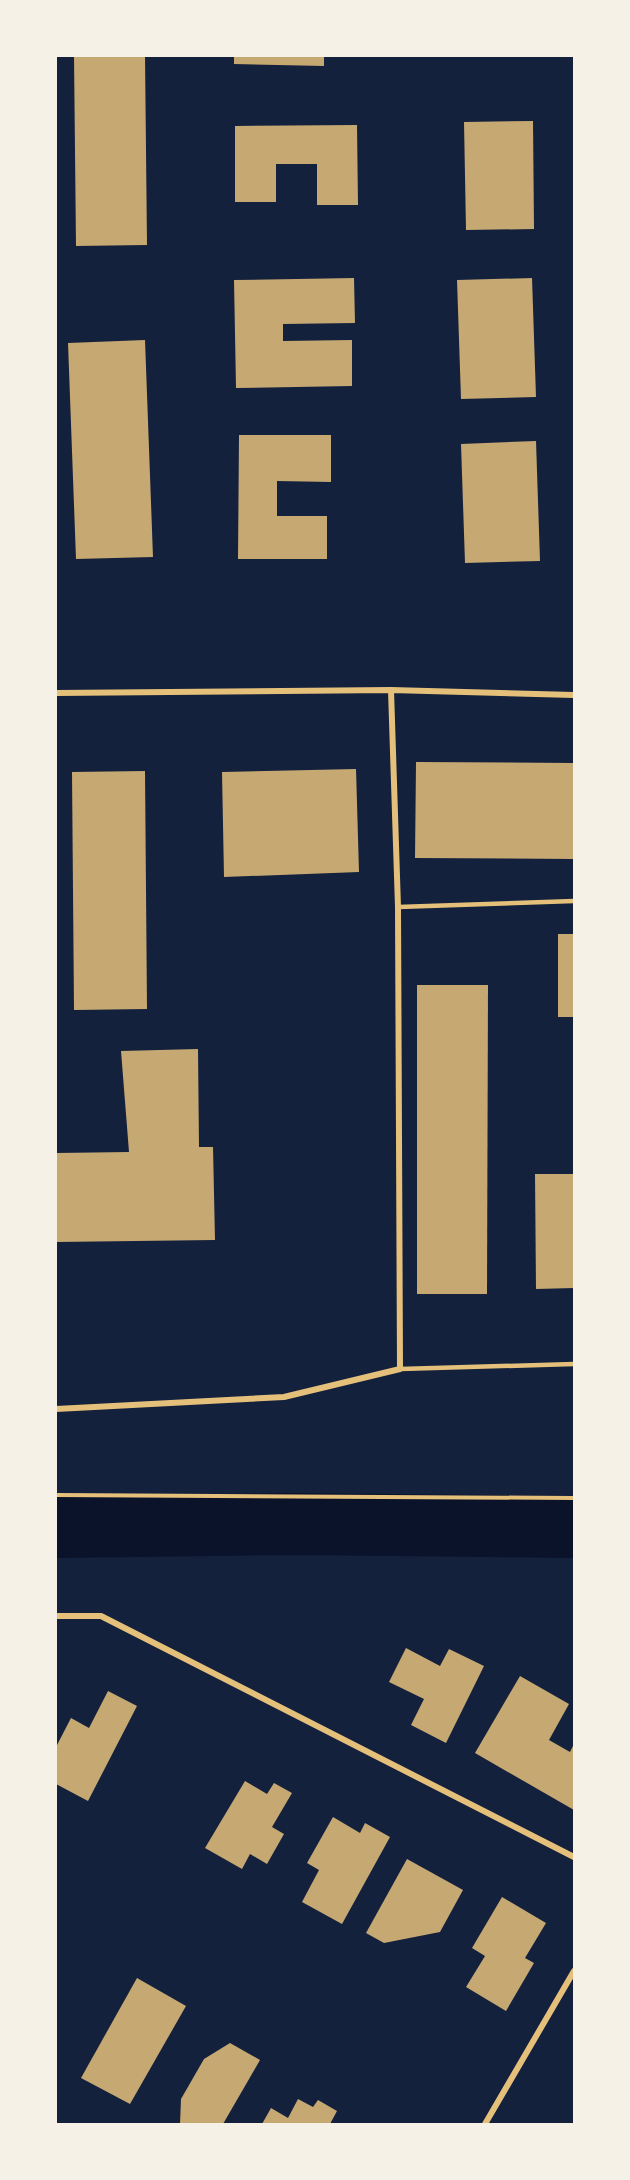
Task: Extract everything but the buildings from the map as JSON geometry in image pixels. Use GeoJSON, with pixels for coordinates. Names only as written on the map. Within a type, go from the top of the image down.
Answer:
{"type":"FeatureCollection","features":[{"type":"Feature","properties":{"kind":"street"},"geometry":{"type":"LineString","coordinates":[[56,1409],[284,1397],[400,1369],[398,907],[391,690]]}},
{"type":"Feature","properties":{"kind":"street"},"geometry":{"type":"LineString","coordinates":[[56,693],[391,690],[574,695]]}},
{"type":"Feature","properties":{"kind":"street"},"geometry":{"type":"LineString","coordinates":[[56,1616],[101,1616],[574,1857]]}},
{"type":"Feature","properties":{"kind":"street"},"geometry":{"type":"LineString","coordinates":[[485,2124],[574,1971]]}},
{"type":"Feature","properties":{"kind":"lane"},"geometry":{"type":"LineString","coordinates":[[398,907],[574,901]]}},
{"type":"Feature","properties":{"kind":"lane"},"geometry":{"type":"LineString","coordinates":[[400,1369],[574,1364]]}},
{"type":"Feature","properties":{"kind":"path"},"geometry":{"type":"LineString","coordinates":[[56,1495],[574,1498]]}},
{"type":"Feature","properties":{"kind":"waterway"},"geometry":{"type":"LineString","coordinates":[[56,1527],[292,1524],[574,1527]]}}]}
